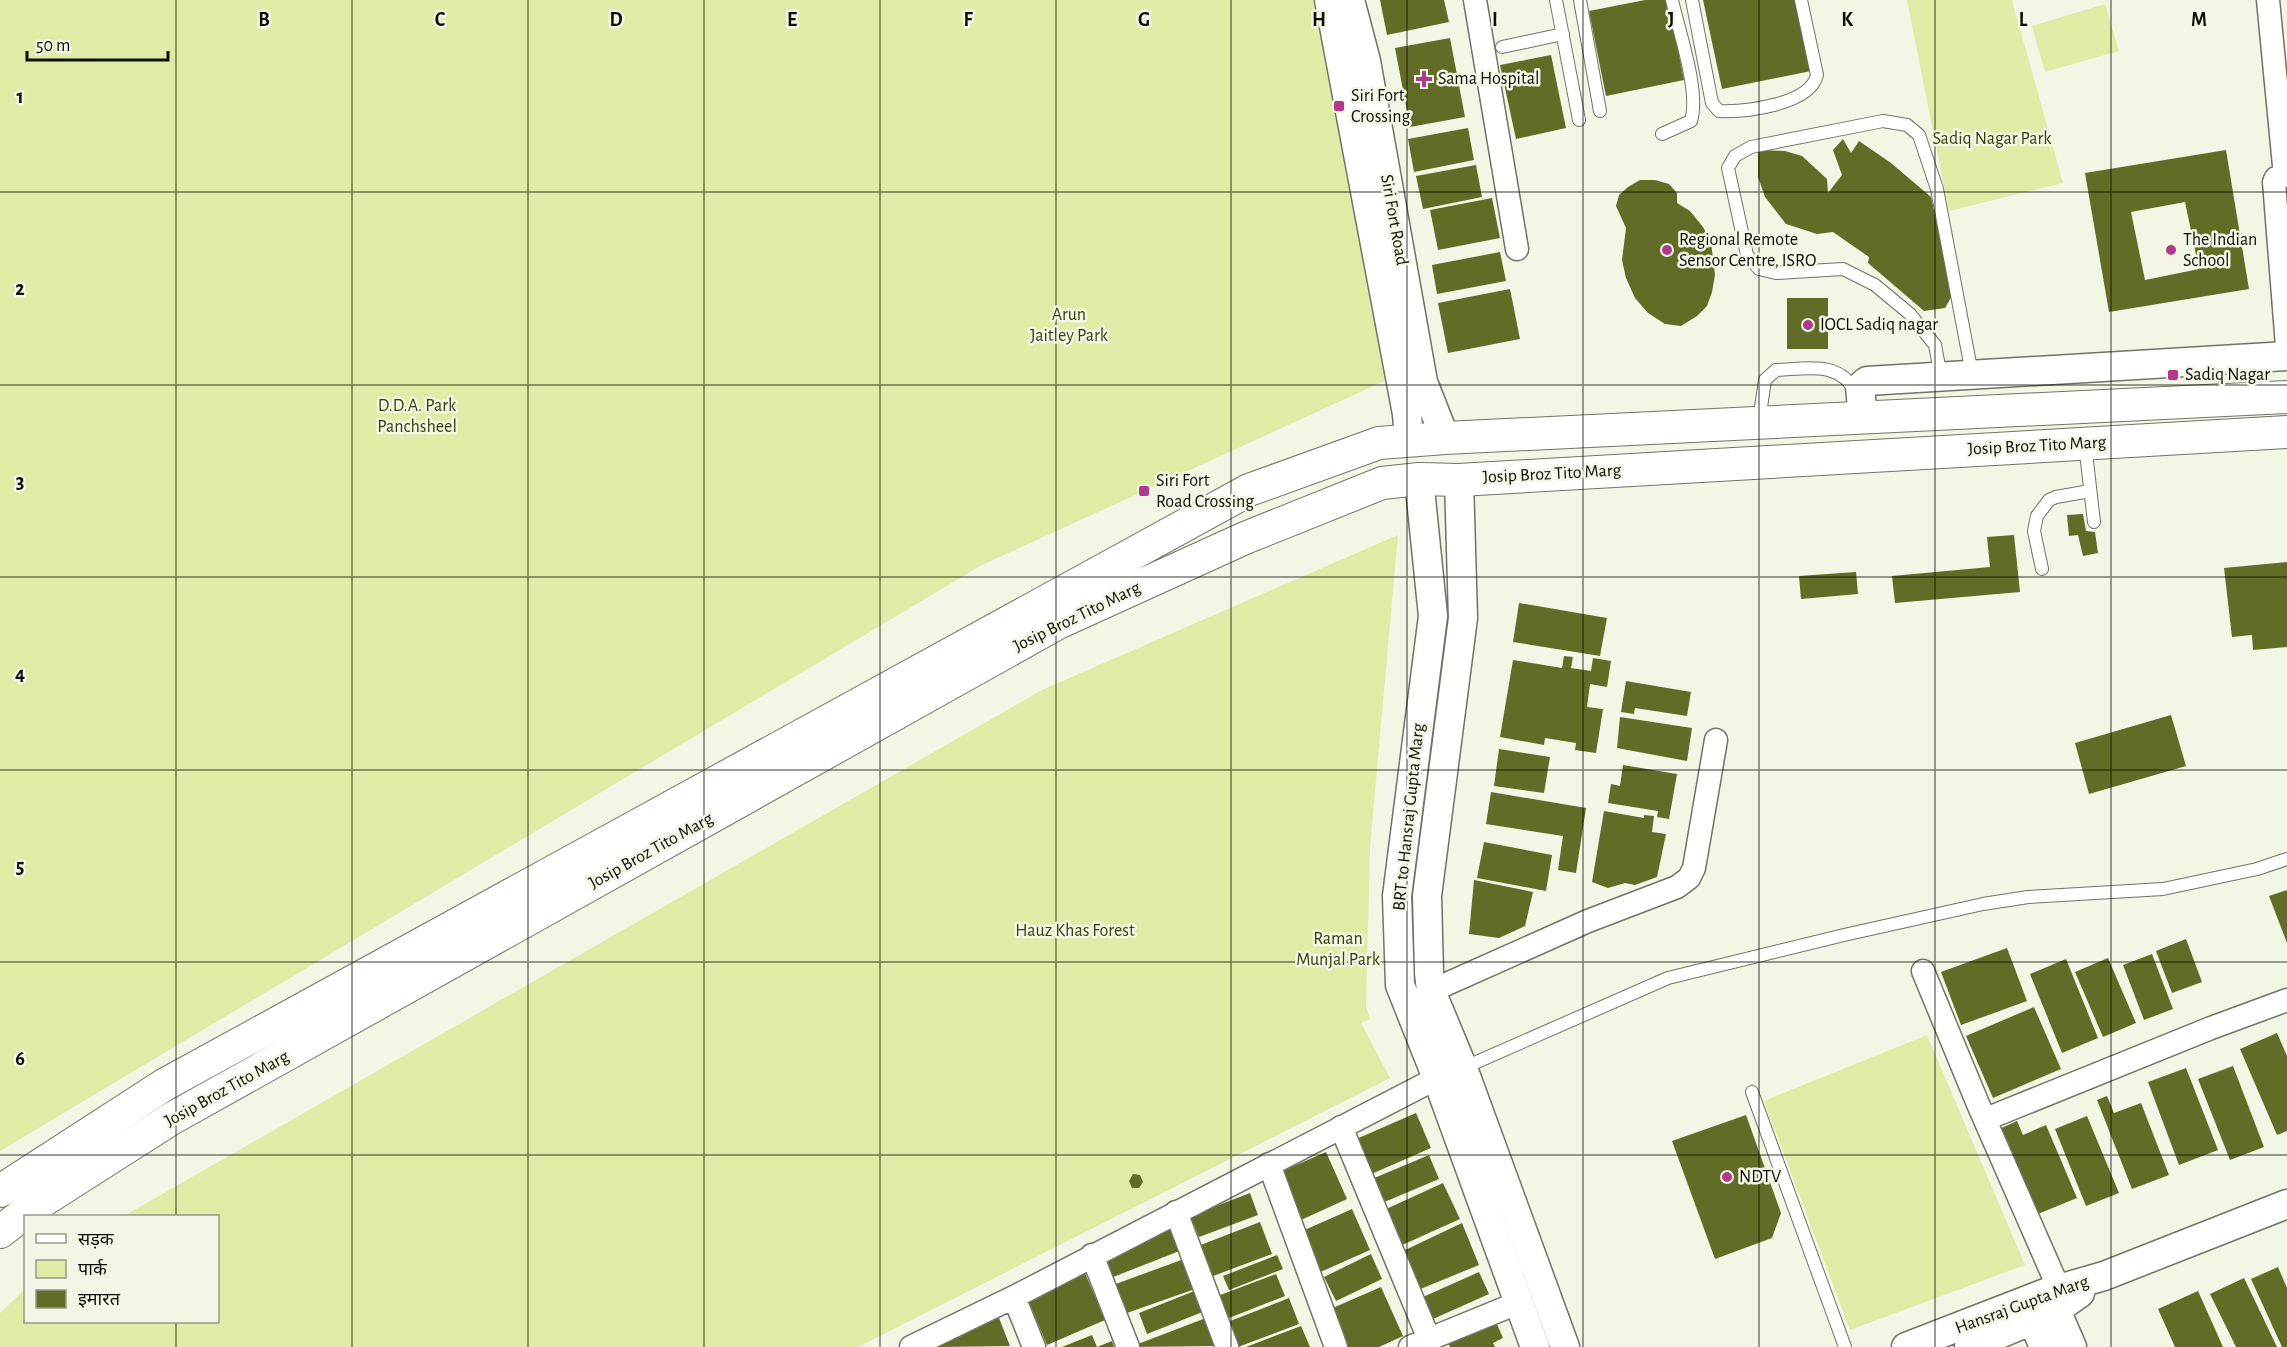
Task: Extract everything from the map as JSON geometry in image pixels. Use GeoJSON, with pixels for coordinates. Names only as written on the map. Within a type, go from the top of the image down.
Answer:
{"type":"FeatureCollection","features":[{"type":"Feature","properties":{"kind":"main road","name":"Josip Broz Tito Marg"},"geometry":{"type":"LineString","coordinates":[[0,1191],[164,1085],[1249,490],[1379,444],[1444,438],[1759,423],[1862,411],[2287,397]]}},
{"type":"Feature","properties":{"kind":"main road","name":"Josip Broz Tito Marg"},"geometry":{"type":"LineString","coordinates":[[0,1232],[30,1209],[171,1119],[1058,622],[1283,523],[1382,483],[1419,479],[1459,480],[2287,432]]}},
{"type":"Feature","properties":{"kind":"main road"},"geometry":{"type":"LineString","coordinates":[[1270,483],[1257,492],[1250,504],[1257,518],[1264,522],[1283,523]]}},
{"type":"Feature","properties":{"kind":"street","name":"Siri Fort Road"},"geometry":{"type":"LineString","coordinates":[[1329,0],[1407,414],[1409,440]]}},
{"type":"Feature","properties":{"kind":"street","name":"Siri Fort Road"},"geometry":{"type":"LineString","coordinates":[[1350,0],[1366,61],[1423,382],[1444,438]]}},
{"type":"Feature","properties":{"kind":"street"},"geometry":{"type":"LineString","coordinates":[[1474,0],[1517,249]]}},
{"type":"Feature","properties":{"kind":"street"},"geometry":{"type":"LineString","coordinates":[[2268,0],[2286,176],[2276,178],[2274,182],[2287,346]]}},
{"type":"Feature","properties":{"kind":"street"},"geometry":{"type":"LineString","coordinates":[[1862,411],[1860,387],[1867,381],[2287,356]]}},
{"type":"Feature","properties":{"kind":"street","name":"BRT to Hansraj Gupta Marg"},"geometry":{"type":"LineString","coordinates":[[1419,479],[1433,616],[1397,896],[1400,985],[1437,1078],[1535,1347]]}},
{"type":"Feature","properties":{"kind":"street","name":"BRT to Hansraj Gupta Marg"},"geometry":{"type":"LineString","coordinates":[[1459,480],[1463,618],[1427,896],[1431,991],[1463,1068],[1565,1347]]}},
{"type":"Feature","properties":{"kind":"street"},"geometry":{"type":"LineString","coordinates":[[1431,991],[1588,921],[1677,887],[1689,878],[1694,868],[1716,740]]}},
{"type":"Feature","properties":{"kind":"street"},"geometry":{"type":"LineString","coordinates":[[1397,933],[1428,931]]}},
{"type":"Feature","properties":{"kind":"street"},"geometry":{"type":"LineString","coordinates":[[1923,971],[1986,1119],[2044,1303],[2072,1347]]}},
{"type":"Feature","properties":{"kind":"street"},"geometry":{"type":"LineString","coordinates":[[1986,1119],[2211,1028],[2287,1000]]}},
{"type":"Feature","properties":{"kind":"street"},"geometry":{"type":"LineString","coordinates":[[918,1345],[1437,1078],[1463,1068]]}},
{"type":"Feature","properties":{"kind":"street"},"geometry":{"type":"LineString","coordinates":[[1341,1127],[1420,1343],[1520,1302]]}},
{"type":"Feature","properties":{"kind":"street"},"geometry":{"type":"LineString","coordinates":[[1269,1164],[1336,1347]]}},
{"type":"Feature","properties":{"kind":"street","name":"Hansraj Gupta Marg"},"geometry":{"type":"LineString","coordinates":[[1969,1347],[2044,1303],[2104,1276],[2287,1204]]}},
{"type":"Feature","properties":{"kind":"street"},"geometry":{"type":"LineString","coordinates":[[1176,1212],[1227,1347]]}},
{"type":"Feature","properties":{"kind":"street"},"geometry":{"type":"LineString","coordinates":[[1092,1255],[1128,1347]]}},
{"type":"Feature","properties":{"kind":"street"},"geometry":{"type":"LineString","coordinates":[[1014,1297],[1034,1347]]}},
{"type":"Feature","properties":{"kind":"street"},"geometry":{"type":"LineString","coordinates":[[2044,1303],[2044,1347]]}},
{"type":"Feature","properties":{"kind":"street","name":"Hansraj Gupta Marg"},"geometry":{"type":"LineString","coordinates":[[1906,1347],[2044,1303]]}},
{"type":"Feature","properties":{"kind":"lane"},"geometry":{"type":"LineString","coordinates":[[1556,0],[1579,120]]}},
{"type":"Feature","properties":{"kind":"lane"},"geometry":{"type":"LineString","coordinates":[[1580,0],[1600,111]]}},
{"type":"Feature","properties":{"kind":"lane"},"geometry":{"type":"LineString","coordinates":[[1662,134],[1691,121],[1695,109],[1672,0]]}},
{"type":"Feature","properties":{"kind":"lane"},"geometry":{"type":"LineString","coordinates":[[1692,0],[1712,103],[1719,111],[1732,112],[1790,101],[1801,96],[1815,82],[1817,75],[1801,0]]}},
{"type":"Feature","properties":{"kind":"lane"},"geometry":{"type":"LineString","coordinates":[[1503,47],[1563,34]]}},
{"type":"Feature","properties":{"kind":"lane"},"geometry":{"type":"LineString","coordinates":[[1941,377],[1935,345],[1910,314],[1875,285],[1843,269],[1776,273],[1760,269],[1747,255],[1728,168],[1735,156],[1751,147],[1883,121],[1907,125],[1919,135],[1937,189],[1972,375]]}},
{"type":"Feature","properties":{"kind":"lane"},"geometry":{"type":"LineString","coordinates":[[1759,423],[1765,380],[1776,370],[1827,369],[1834,372],[1851,381],[1862,411]]}},
{"type":"Feature","properties":{"kind":"lane"},"geometry":{"type":"LineString","coordinates":[[2085,444],[2094,522]]}},
{"type":"Feature","properties":{"kind":"lane"},"geometry":{"type":"LineString","coordinates":[[2042,569],[2034,531],[2037,516],[2049,500],[2090,491]]}},
{"type":"Feature","properties":{"kind":"lane"},"geometry":{"type":"LineString","coordinates":[[1463,1068],[1668,978],[1983,904],[2028,897],[2163,889],[2257,869],[2287,859]]}},
{"type":"Feature","properties":{"kind":"lane"},"geometry":{"type":"LineString","coordinates":[[1752,1092],[1845,1347]]}},
{"type":"Feature","properties":{"kind":"green space","name":"D.D.A. Park Panchsheel"},"geometry":{"type":"Polygon","coordinates":[[[0,0],[1313,0],[1391,378],[980,566],[0,1151],[0,0]]]}},
{"type":"Feature","properties":{"kind":"green space","name":"Sadiq Nagar Park"},"geometry":{"type":"Polygon","coordinates":[[[1907,0],[2012,0],[2063,183],[1949,211],[1907,0]]]}},
{"type":"Feature","properties":{"kind":"green space"},"geometry":{"type":"Polygon","coordinates":[[[2105,4],[2119,51],[2045,72],[2032,26],[2105,4]]]}},
{"type":"Feature","properties":{"kind":"green space","name":"Hauz Khas Forest"},"geometry":{"type":"Polygon","coordinates":[[[1398,535],[1370,847],[1366,1006],[1370,1019],[1361,1023],[1390,1078],[858,1347],[0,1347],[0,1313],[24,1290],[24,1323],[219,1323],[219,1215],[126,1215],[1042,690],[1398,535]]]}},
{"type":"Feature","properties":{"kind":"green space"},"geometry":{"type":"Polygon","coordinates":[[[1927,1035],[2025,1265],[1850,1330],[1764,1101],[1927,1035]]]}},
{"type":"Feature","properties":{"kind":"building"},"geometry":{"type":"Polygon","coordinates":[[[1380,0],[1444,0],[1449,22],[1387,35],[1380,0]]]}},
{"type":"Feature","properties":{"kind":"building"},"geometry":{"type":"Polygon","coordinates":[[[1645,0],[1668,0],[1684,80],[1606,96],[1589,11],[1645,0]]]}},
{"type":"Feature","properties":{"kind":"building"},"geometry":{"type":"Polygon","coordinates":[[[1703,0],[1796,0],[1811,71],[1722,89],[1703,0]]]}},
{"type":"Feature","properties":{"kind":"building"},"geometry":{"type":"Polygon","coordinates":[[[1450,38],[1465,117],[1410,127],[1395,48],[1450,38]]]}},
{"type":"Feature","properties":{"kind":"building"},"geometry":{"type":"Polygon","coordinates":[[[1551,55],[1566,128],[1516,139],[1500,65],[1551,55]]]}},
{"type":"Feature","properties":{"kind":"building"},"geometry":{"type":"Polygon","coordinates":[[[1468,128],[1474,160],[1414,172],[1408,139],[1468,128]]]}},
{"type":"Feature","properties":{"kind":"building"},"geometry":{"type":"Polygon","coordinates":[[[1843,139],[1851,153],[1859,141],[1891,163],[1931,197],[1953,294],[1945,308],[1924,311],[1868,263],[1869,257],[1833,232],[1817,234],[1786,224],[1765,197],[1758,177],[1758,150],[1785,151],[1802,156],[1827,179],[1828,193],[1842,175],[1833,150],[1843,139]]]}},
{"type":"Feature","properties":{"kind":"building"},"geometry":{"type":"Polygon","coordinates":[[[2226,150],[2249,289],[2109,312],[2085,173],[2226,150]],[[2185,202],[2131,212],[2145,280],[2199,269],[2185,202]]]}},
{"type":"Feature","properties":{"kind":"building"},"geometry":{"type":"Polygon","coordinates":[[[1476,165],[1482,197],[1423,209],[1416,176],[1476,165]]]}},
{"type":"Feature","properties":{"kind":"building","name":"Regional Remote Sensor Centre, ISRO"},"geometry":{"type":"Polygon","coordinates":[[[1640,180],[1655,180],[1669,184],[1677,193],[1677,203],[1690,211],[1711,242],[1715,275],[1707,306],[1697,316],[1681,326],[1665,324],[1648,313],[1635,298],[1626,278],[1622,260],[1626,228],[1616,206],[1619,195],[1640,180]]]}},
{"type":"Feature","properties":{"kind":"building"},"geometry":{"type":"Polygon","coordinates":[[[1492,198],[1500,238],[1438,250],[1430,210],[1492,198]]]}},
{"type":"Feature","properties":{"kind":"building"},"geometry":{"type":"Polygon","coordinates":[[[1500,252],[1506,281],[1437,294],[1432,265],[1500,252]]]}},
{"type":"Feature","properties":{"kind":"building"},"geometry":{"type":"Polygon","coordinates":[[[1510,289],[1520,339],[1448,353],[1438,303],[1510,289]]]}},
{"type":"Feature","properties":{"kind":"building"},"geometry":{"type":"Polygon","coordinates":[[[1787,298],[1828,298],[1828,349],[1787,349],[1787,298]]]}},
{"type":"Feature","properties":{"kind":"building"},"geometry":{"type":"Polygon","coordinates":[[[2083,514],[2086,531],[2095,532],[2098,553],[2083,556],[2078,535],[2069,536],[2067,515],[2083,514]]]}},
{"type":"Feature","properties":{"kind":"building"},"geometry":{"type":"Polygon","coordinates":[[[2014,535],[2020,592],[1895,603],[1892,576],[1990,567],[1987,537],[2014,535]]]}},
{"type":"Feature","properties":{"kind":"building"},"geometry":{"type":"Polygon","coordinates":[[[2287,562],[2287,647],[2253,650],[2252,635],[2232,637],[2224,568],[2287,562]]]}},
{"type":"Feature","properties":{"kind":"building"},"geometry":{"type":"Polygon","coordinates":[[[1856,572],[1858,594],[1801,599],[1799,576],[1856,572]]]}},
{"type":"Feature","properties":{"kind":"building"},"geometry":{"type":"Polygon","coordinates":[[[1519,603],[1607,618],[1600,656],[1513,642],[1519,603]]]}},
{"type":"Feature","properties":{"kind":"building"},"geometry":{"type":"Polygon","coordinates":[[[1564,656],[1573,657],[1571,668],[1591,671],[1593,658],[1611,661],[1607,687],[1590,684],[1587,707],[1603,709],[1596,753],[1575,750],[1576,743],[1545,738],[1544,745],[1500,737],[1513,660],[1562,668],[1564,656]]]}},
{"type":"Feature","properties":{"kind":"building"},"geometry":{"type":"Polygon","coordinates":[[[1626,681],[1691,692],[1687,716],[1635,708],[1634,714],[1621,712],[1626,681]]]}},
{"type":"Feature","properties":{"kind":"building"},"geometry":{"type":"Polygon","coordinates":[[[2171,715],[2186,766],[2089,794],[2075,743],[2171,715]]]}},
{"type":"Feature","properties":{"kind":"building"},"geometry":{"type":"Polygon","coordinates":[[[1620,717],[1692,728],[1687,761],[1617,748],[1620,717]]]}},
{"type":"Feature","properties":{"kind":"building"},"geometry":{"type":"Polygon","coordinates":[[[1499,749],[1550,757],[1544,793],[1494,786],[1499,749]]]}},
{"type":"Feature","properties":{"kind":"building"},"geometry":{"type":"Polygon","coordinates":[[[1623,765],[1677,774],[1669,819],[1657,817],[1658,811],[1608,803],[1611,784],[1620,786],[1623,765]]]}},
{"type":"Feature","properties":{"kind":"building"},"geometry":{"type":"Polygon","coordinates":[[[1491,792],[1586,808],[1576,873],[1558,870],[1563,836],[1486,824],[1491,792]]]}},
{"type":"Feature","properties":{"kind":"building"},"geometry":{"type":"Polygon","coordinates":[[[1604,811],[1644,818],[1644,815],[1654,816],[1652,832],[1666,834],[1657,877],[1635,885],[1625,883],[1608,888],[1592,882],[1604,811]]]}},
{"type":"Feature","properties":{"kind":"building"},"geometry":{"type":"Polygon","coordinates":[[[1484,842],[1552,855],[1546,891],[1477,878],[1484,842]]]}},
{"type":"Feature","properties":{"kind":"building"},"geometry":{"type":"Polygon","coordinates":[[[1474,880],[1533,892],[1525,926],[1499,938],[1469,934],[1474,880]]]}},
{"type":"Feature","properties":{"kind":"building"},"geometry":{"type":"Polygon","coordinates":[[[2287,890],[2287,943],[2269,896],[2287,890]]]}},
{"type":"Feature","properties":{"kind":"building"},"geometry":{"type":"Polygon","coordinates":[[[2186,939],[2202,982],[2172,993],[2156,951],[2186,939]]]}},
{"type":"Feature","properties":{"kind":"building"},"geometry":{"type":"Polygon","coordinates":[[[2007,948],[2027,1001],[1961,1025],[1941,972],[2007,948]]]}},
{"type":"Feature","properties":{"kind":"building"},"geometry":{"type":"Polygon","coordinates":[[[2152,954],[2173,1009],[2144,1020],[2123,965],[2152,954]]]}},
{"type":"Feature","properties":{"kind":"building"},"geometry":{"type":"Polygon","coordinates":[[[2108,958],[2136,1023],[2103,1037],[2075,972],[2108,958]]]}},
{"type":"Feature","properties":{"kind":"building"},"geometry":{"type":"Polygon","coordinates":[[[2066,959],[2098,1038],[2062,1053],[2030,974],[2066,959]]]}},
{"type":"Feature","properties":{"kind":"building"},"geometry":{"type":"Polygon","coordinates":[[[2034,1007],[2061,1069],[1993,1098],[1966,1036],[2034,1007]]]}},
{"type":"Feature","properties":{"kind":"building"},"geometry":{"type":"Polygon","coordinates":[[[2277,1033],[2287,1056],[2287,1131],[2277,1135],[2240,1049],[2277,1033]]]}},
{"type":"Feature","properties":{"kind":"building"},"geometry":{"type":"Polygon","coordinates":[[[2233,1066],[2264,1147],[2230,1160],[2198,1079],[2233,1066]]]}},
{"type":"Feature","properties":{"kind":"building"},"geometry":{"type":"Polygon","coordinates":[[[2186,1068],[2218,1150],[2179,1165],[2148,1082],[2186,1068]]]}},
{"type":"Feature","properties":{"kind":"building"},"geometry":{"type":"Polygon","coordinates":[[[2107,1096],[2114,1113],[2141,1103],[2169,1175],[2132,1189],[2097,1100],[2107,1096]]]}},
{"type":"Feature","properties":{"kind":"building"},"geometry":{"type":"Polygon","coordinates":[[[1416,1113],[1431,1148],[1369,1175],[1354,1140],[1416,1113]]]}},
{"type":"Feature","properties":{"kind":"building","name":"NDTV"},"geometry":{"type":"Polygon","coordinates":[[[1746,1115],[1781,1213],[1772,1238],[1715,1259],[1672,1141],[1746,1115]]]}},
{"type":"Feature","properties":{"kind":"building"},"geometry":{"type":"Polygon","coordinates":[[[2087,1116],[2119,1193],[2086,1206],[2055,1129],[2087,1116]]]}},
{"type":"Feature","properties":{"kind":"building"},"geometry":{"type":"Polygon","coordinates":[[[2017,1121],[2023,1135],[2046,1125],[2077,1198],[2033,1216],[1997,1130],[2017,1121]]]}},
{"type":"Feature","properties":{"kind":"building"},"geometry":{"type":"Polygon","coordinates":[[[1326,1152],[1347,1199],[1301,1220],[1280,1172],[1326,1152]]]}},
{"type":"Feature","properties":{"kind":"building"},"geometry":{"type":"Polygon","coordinates":[[[1429,1155],[1439,1179],[1382,1203],[1372,1179],[1429,1155]]]}},
{"type":"Feature","properties":{"kind":"building"},"geometry":{"type":"Polygon","coordinates":[[[1133,1174],[1140,1175],[1143,1182],[1139,1188],[1132,1188],[1129,1181],[1133,1174]]]}},
{"type":"Feature","properties":{"kind":"building"},"geometry":{"type":"Polygon","coordinates":[[[1443,1183],[1460,1219],[1400,1246],[1384,1210],[1443,1183]]]}},
{"type":"Feature","properties":{"kind":"building"},"geometry":{"type":"Polygon","coordinates":[[[1250,1193],[1258,1215],[1199,1237],[1190,1216],[1250,1193]]]}},
{"type":"Feature","properties":{"kind":"building"},"geometry":{"type":"Polygon","coordinates":[[[1352,1209],[1370,1250],[1316,1274],[1298,1233],[1352,1209]]]}},
{"type":"Feature","properties":{"kind":"building"},"geometry":{"type":"Polygon","coordinates":[[[1260,1222],[1272,1254],[1205,1279],[1193,1248],[1260,1222]]]}},
{"type":"Feature","properties":{"kind":"building"},"geometry":{"type":"Polygon","coordinates":[[[1462,1223],[1479,1265],[1418,1290],[1401,1252],[1462,1223]]]}},
{"type":"Feature","properties":{"kind":"building"},"geometry":{"type":"Polygon","coordinates":[[[1173,1227],[1182,1250],[1108,1279],[1100,1256],[1173,1227]]]}},
{"type":"Feature","properties":{"kind":"building"},"geometry":{"type":"Polygon","coordinates":[[[1371,1254],[1382,1279],[1336,1301],[1324,1277],[1371,1254]]]}},
{"type":"Feature","properties":{"kind":"building"},"geometry":{"type":"Polygon","coordinates":[[[1277,1255],[1283,1269],[1229,1290],[1223,1276],[1277,1255]]]}},
{"type":"Feature","properties":{"kind":"building"},"geometry":{"type":"Polygon","coordinates":[[[1184,1259],[1195,1289],[1124,1314],[1113,1285],[1184,1259]]]}},
{"type":"Feature","properties":{"kind":"building"},"geometry":{"type":"Polygon","coordinates":[[[2278,1267],[2287,1288],[2287,1347],[2282,1347],[2251,1279],[2278,1267]]]}},
{"type":"Feature","properties":{"kind":"building"},"geometry":{"type":"Polygon","coordinates":[[[1479,1272],[1489,1294],[1433,1319],[1423,1297],[1479,1272]]]}},
{"type":"Feature","properties":{"kind":"building"},"geometry":{"type":"Polygon","coordinates":[[[1085,1273],[1105,1320],[1047,1345],[1027,1297],[1085,1273]]]}},
{"type":"Feature","properties":{"kind":"building"},"geometry":{"type":"Polygon","coordinates":[[[1276,1274],[1285,1296],[1224,1320],[1215,1297],[1276,1274]]]}},
{"type":"Feature","properties":{"kind":"building"},"geometry":{"type":"Polygon","coordinates":[[[2244,1278],[2277,1347],[2236,1347],[2210,1294],[2244,1278]]]}},
{"type":"Feature","properties":{"kind":"building"},"geometry":{"type":"Polygon","coordinates":[[[1381,1287],[1403,1336],[1379,1347],[1344,1347],[1328,1310],[1381,1287]]]}},
{"type":"Feature","properties":{"kind":"building"},"geometry":{"type":"Polygon","coordinates":[[[1197,1290],[1205,1311],[1147,1334],[1139,1313],[1197,1290]]]}},
{"type":"Feature","properties":{"kind":"building"},"geometry":{"type":"Polygon","coordinates":[[[2198,1291],[2223,1347],[2175,1347],[2158,1309],[2198,1291]]]}},
{"type":"Feature","properties":{"kind":"building"},"geometry":{"type":"Polygon","coordinates":[[[1289,1298],[1299,1324],[1238,1347],[1229,1347],[1220,1325],[1289,1298]]]}},
{"type":"Feature","properties":{"kind":"building"},"geometry":{"type":"Polygon","coordinates":[[[999,1318],[1010,1346],[939,1347],[937,1342],[999,1318]]]}},
{"type":"Feature","properties":{"kind":"building"},"geometry":{"type":"Polygon","coordinates":[[[1206,1318],[1216,1346],[1130,1347],[1206,1318]]]}},
{"type":"Feature","properties":{"kind":"building"},"geometry":{"type":"Polygon","coordinates":[[[1496,1322],[1503,1338],[1493,1343],[1495,1347],[1450,1347],[1448,1343],[1496,1322]]]}},
{"type":"Feature","properties":{"kind":"building"},"geometry":{"type":"Polygon","coordinates":[[[1301,1326],[1310,1347],[1246,1347],[1301,1326]]]}},
{"type":"Feature","properties":{"kind":"building"},"geometry":{"type":"Polygon","coordinates":[[[1092,1335],[1097,1347],[1062,1347],[1092,1335]]]}},
{"type":"Feature","properties":{"kind":"building"},"geometry":{"type":"Polygon","coordinates":[[[1112,1341],[1114,1347],[1097,1347],[1112,1341]]]}},
{"type":"Feature","properties":{"kind":"place","name":"Sama Hospital"},"geometry":{"type":"Point","coordinates":[1424,79]}},
{"type":"Feature","properties":{"kind":"place","name":"Siri Fort Crossing"},"geometry":{"type":"Point","coordinates":[1339,106]}},
{"type":"Feature","properties":{"kind":"place","name":"Regional Remote Sensor Centre, ISRO"},"geometry":{"type":"Point","coordinates":[1667,250]}},
{"type":"Feature","properties":{"kind":"place","name":"The Indian School"},"geometry":{"type":"Point","coordinates":[2171,250]}},
{"type":"Feature","properties":{"kind":"place","name":"IOCL Sadiq nagar"},"geometry":{"type":"Point","coordinates":[1808,325]}},
{"type":"Feature","properties":{"kind":"place","name":"Sadiq Nagar"},"geometry":{"type":"Point","coordinates":[2173,375]}},
{"type":"Feature","properties":{"kind":"place","name":"Siri Fort Road Crossing"},"geometry":{"type":"Point","coordinates":[1144,491]}},
{"type":"Feature","properties":{"kind":"place","name":"NDTV"},"geometry":{"type":"Point","coordinates":[1727,1177]}},
{"type":"Feature","properties":{"kind":"park label","name":"Arun Jaitley Park"},"geometry":{"type":"Point","coordinates":[1069,325]}},
{"type":"Feature","properties":{"kind":"park label","name":"Raman Munjal Park"},"geometry":{"type":"Point","coordinates":[1338,949]}}]}
